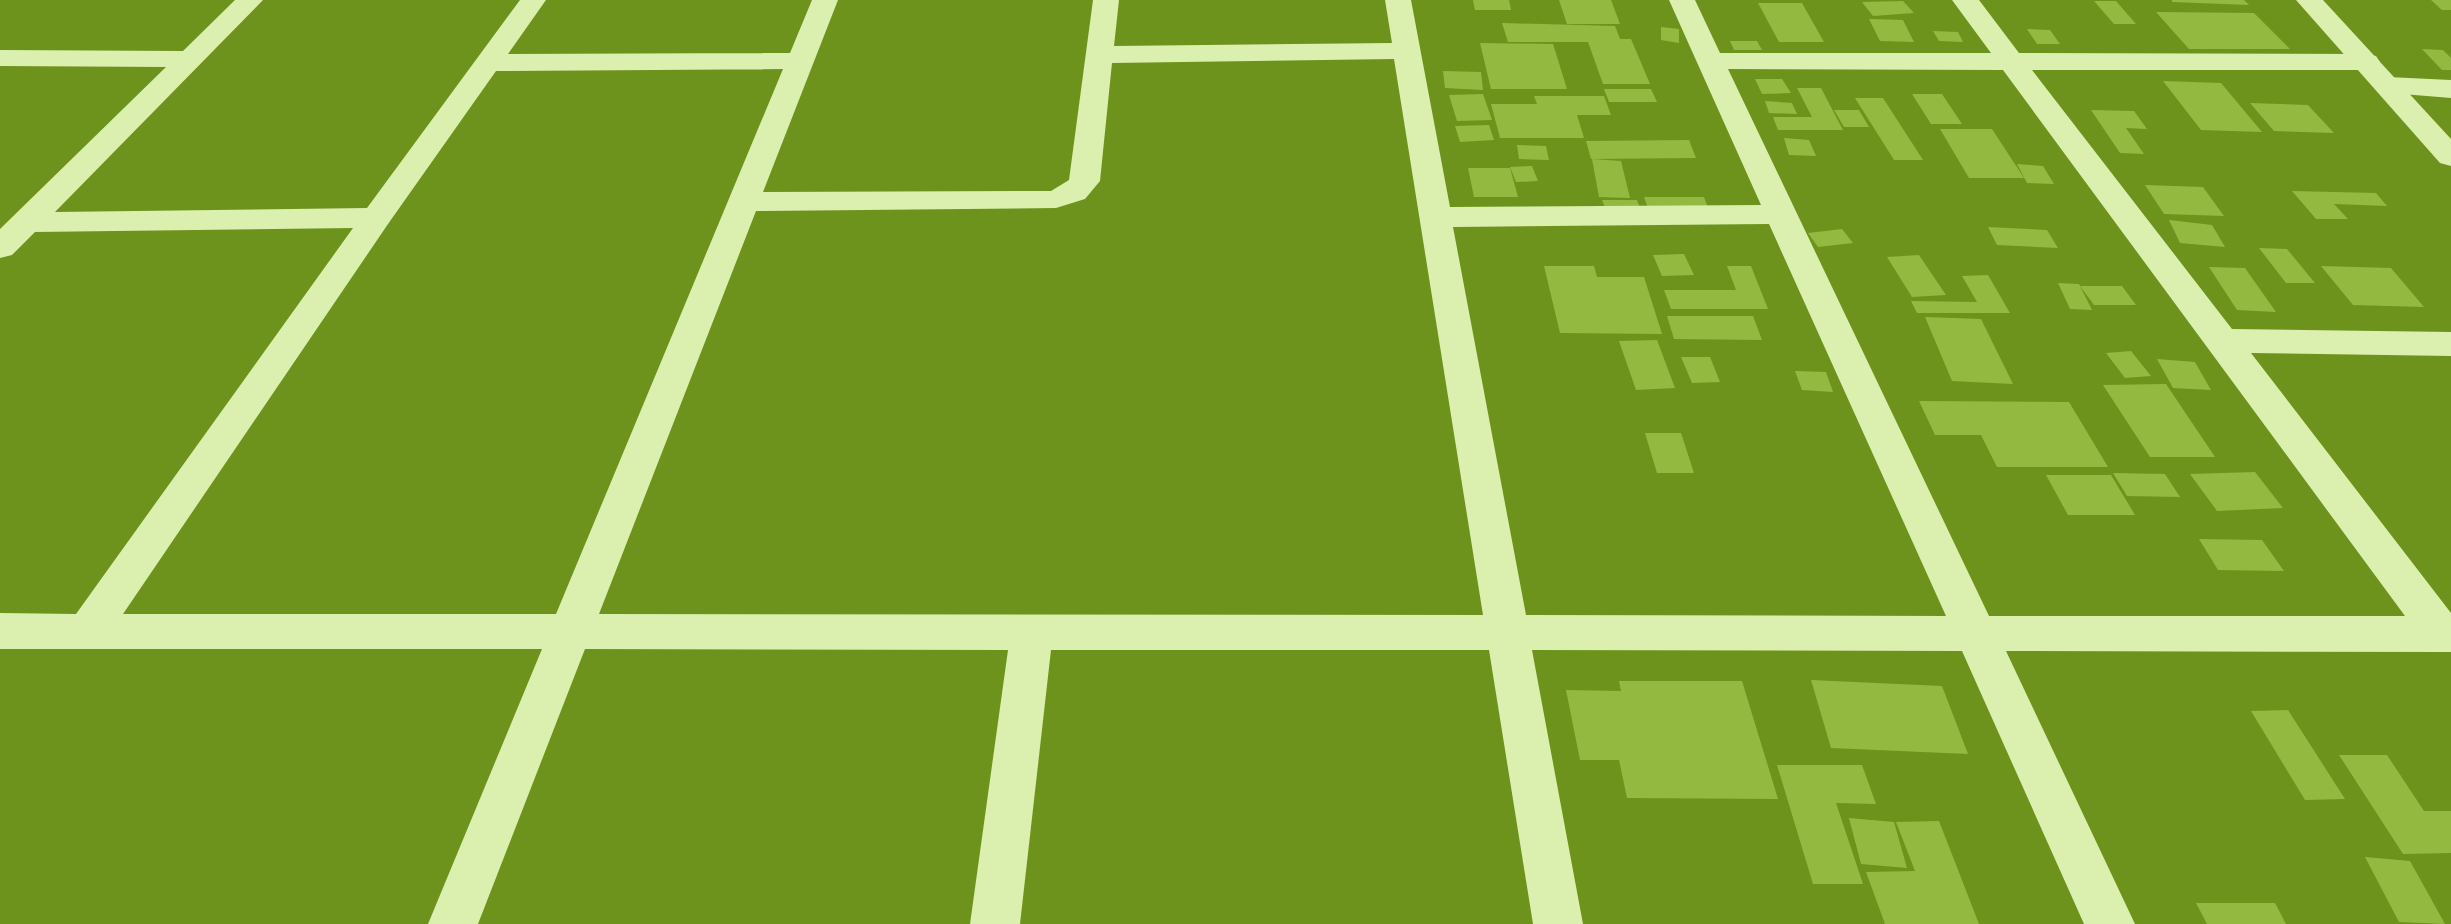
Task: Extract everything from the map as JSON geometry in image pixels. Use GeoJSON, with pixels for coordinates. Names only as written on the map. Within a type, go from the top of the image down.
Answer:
{"type":"FeatureCollection","features":[{"type":"Feature","properties":{"kind":"street"},"geometry":{"type":"LineString","coordinates":[[0,248],[250,0]]}},
{"type":"Feature","properties":{"kind":"street"},"geometry":{"type":"LineString","coordinates":[[88,631],[376,218],[533,0]]}},
{"type":"Feature","properties":{"kind":"street"},"geometry":{"type":"LineString","coordinates":[[453,924],[825,0]]}},
{"type":"Feature","properties":{"kind":"street"},"geometry":{"type":"LineString","coordinates":[[744,202],[1051,200],[1066,197],[1078,190],[1084,181],[1106,0]]}},
{"type":"Feature","properties":{"kind":"street"},"geometry":{"type":"LineString","coordinates":[[1398,0],[1558,924]]}},
{"type":"Feature","properties":{"kind":"street"},"geometry":{"type":"LineString","coordinates":[[1682,0],[2110,924]]}},
{"type":"Feature","properties":{"kind":"street"},"geometry":{"type":"LineString","coordinates":[[1965,0],[2447,634]]}},
{"type":"Feature","properties":{"kind":"street"},"geometry":{"type":"LineString","coordinates":[[2309,0],[2451,157]]}},
{"type":"Feature","properties":{"kind":"street"},"geometry":{"type":"LineString","coordinates":[[1098,55],[1406,51]]}},
{"type":"Feature","properties":{"kind":"street"},"geometry":{"type":"LineString","coordinates":[[0,58],[191,59]]}},
{"type":"Feature","properties":{"kind":"street"},"geometry":{"type":"LineString","coordinates":[[487,63],[800,61]]}},
{"type":"Feature","properties":{"kind":"street"},"geometry":{"type":"LineString","coordinates":[[1711,61],[2366,62]]}},
{"type":"Feature","properties":{"kind":"street"},"geometry":{"type":"LineString","coordinates":[[2388,86],[2451,89]]}},
{"type":"Feature","properties":{"kind":"street"},"geometry":{"type":"LineString","coordinates":[[1435,217],[1782,215]]}},
{"type":"Feature","properties":{"kind":"street"},"geometry":{"type":"LineString","coordinates":[[25,222],[376,218]]}},
{"type":"Feature","properties":{"kind":"street"},"geometry":{"type":"LineString","coordinates":[[2222,341],[2451,344]]}},
{"type":"Feature","properties":{"kind":"street"},"geometry":{"type":"LineString","coordinates":[[0,631],[2447,634]]}},
{"type":"Feature","properties":{"kind":"street"},"geometry":{"type":"LineString","coordinates":[[995,924],[1032,632]]}},
{"type":"Feature","properties":{"kind":"building"},"geometry":{"type":"Polygon","coordinates":[[[1473,0],[1509,0],[1511,10],[1475,10],[1473,0]]]}},
{"type":"Feature","properties":{"kind":"building"},"geometry":{"type":"Polygon","coordinates":[[[1559,0],[1611,0],[1620,24],[1567,24],[1559,0]]]}},
{"type":"Feature","properties":{"kind":"building"},"geometry":{"type":"Polygon","coordinates":[[[2244,0],[2249,5],[2172,2],[2244,0]]]}},
{"type":"Feature","properties":{"kind":"building"},"geometry":{"type":"Polygon","coordinates":[[[2431,0],[2451,0],[2451,10],[2442,10],[2431,0]]]}},
{"type":"Feature","properties":{"kind":"building"},"geometry":{"type":"Polygon","coordinates":[[[1903,1],[1914,13],[1873,16],[1862,2],[1903,1]]]}},
{"type":"Feature","properties":{"kind":"building"},"geometry":{"type":"Polygon","coordinates":[[[2094,1],[2116,1],[2136,24],[2114,24],[2094,1]]]}},
{"type":"Feature","properties":{"kind":"building"},"geometry":{"type":"Polygon","coordinates":[[[1758,3],[1802,3],[1824,42],[1779,42],[1758,3]]]}},
{"type":"Feature","properties":{"kind":"building"},"geometry":{"type":"Polygon","coordinates":[[[2156,12],[2254,13],[2290,49],[2189,49],[2156,12]]]}},
{"type":"Feature","properties":{"kind":"building"},"geometry":{"type":"Polygon","coordinates":[[[1869,19],[1903,20],[1914,42],[1880,41],[1869,19]]]}},
{"type":"Feature","properties":{"kind":"building"},"geometry":{"type":"Polygon","coordinates":[[[1502,23],[1615,26],[1620,39],[1631,39],[1650,84],[1603,84],[1588,42],[1508,42],[1502,23]]]}},
{"type":"Feature","properties":{"kind":"building"},"geometry":{"type":"Polygon","coordinates":[[[1661,27],[1679,29],[1679,43],[1661,40],[1661,27]]]}},
{"type":"Feature","properties":{"kind":"building"},"geometry":{"type":"Polygon","coordinates":[[[2027,29],[2050,30],[2060,44],[2037,44],[2027,29]]]}},
{"type":"Feature","properties":{"kind":"building"},"geometry":{"type":"Polygon","coordinates":[[[1933,31],[1958,32],[1963,42],[1939,41],[1933,31]]]}},
{"type":"Feature","properties":{"kind":"building"},"geometry":{"type":"Polygon","coordinates":[[[1730,41],[1757,41],[1762,50],[1734,50],[1730,41]]]}},
{"type":"Feature","properties":{"kind":"building"},"geometry":{"type":"Polygon","coordinates":[[[1480,43],[1553,44],[1567,89],[1491,89],[1480,43]]]}},
{"type":"Feature","properties":{"kind":"building"},"geometry":{"type":"Polygon","coordinates":[[[2422,49],[2443,50],[2451,58],[2451,70],[2442,70],[2422,49]]]}},
{"type":"Feature","properties":{"kind":"building"},"geometry":{"type":"Polygon","coordinates":[[[1443,71],[1481,72],[1483,90],[1445,88],[1443,71]]]}},
{"type":"Feature","properties":{"kind":"building"},"geometry":{"type":"Polygon","coordinates":[[[1755,79],[1782,79],[1791,93],[1762,94],[1755,79]]]}},
{"type":"Feature","properties":{"kind":"building"},"geometry":{"type":"Polygon","coordinates":[[[2163,81],[2221,83],[2262,132],[2201,130],[2163,81]]]}},
{"type":"Feature","properties":{"kind":"building"},"geometry":{"type":"Polygon","coordinates":[[[1797,88],[1821,88],[1843,130],[1778,130],[1773,117],[1812,117],[1797,88]]]}},
{"type":"Feature","properties":{"kind":"building"},"geometry":{"type":"Polygon","coordinates":[[[1604,89],[1651,89],[1657,102],[1609,102],[1604,89]]]}},
{"type":"Feature","properties":{"kind":"building"},"geometry":{"type":"Polygon","coordinates":[[[1483,94],[1492,120],[1457,121],[1449,95],[1483,94]]]}},
{"type":"Feature","properties":{"kind":"building"},"geometry":{"type":"Polygon","coordinates":[[[1912,94],[1942,94],[1962,124],[1931,124],[1912,94]]]}},
{"type":"Feature","properties":{"kind":"building"},"geometry":{"type":"Polygon","coordinates":[[[1534,96],[1604,96],[1611,115],[1577,115],[1584,138],[1500,138],[1491,104],[1537,104],[1534,96]]]}},
{"type":"Feature","properties":{"kind":"building"},"geometry":{"type":"Polygon","coordinates":[[[1855,98],[1883,98],[1923,160],[1894,160],[1855,98]]]}},
{"type":"Feature","properties":{"kind":"building"},"geometry":{"type":"Polygon","coordinates":[[[1765,101],[1792,103],[1797,114],[1769,113],[1765,101]]]}},
{"type":"Feature","properties":{"kind":"building"},"geometry":{"type":"Polygon","coordinates":[[[2250,103],[2308,105],[2334,133],[2274,131],[2250,103]]]}},
{"type":"Feature","properties":{"kind":"building"},"geometry":{"type":"Polygon","coordinates":[[[1834,110],[1859,110],[1869,127],[1844,127],[1834,110]]]}},
{"type":"Feature","properties":{"kind":"building"},"geometry":{"type":"Polygon","coordinates":[[[2091,110],[2134,111],[2147,129],[2126,128],[2144,154],[2120,153],[2091,110]]]}},
{"type":"Feature","properties":{"kind":"building"},"geometry":{"type":"Polygon","coordinates":[[[1489,125],[1494,140],[1460,142],[1455,126],[1489,125]]]}},
{"type":"Feature","properties":{"kind":"building"},"geometry":{"type":"Polygon","coordinates":[[[1940,129],[1992,129],[2024,178],[1969,178],[1940,129]]]}},
{"type":"Feature","properties":{"kind":"building"},"geometry":{"type":"Polygon","coordinates":[[[1784,138],[1809,140],[1816,156],[1789,155],[1784,138]]]}},
{"type":"Feature","properties":{"kind":"building"},"geometry":{"type":"Polygon","coordinates":[[[1689,140],[1696,158],[1591,159],[1586,141],[1689,140]]]}},
{"type":"Feature","properties":{"kind":"building"},"geometry":{"type":"Polygon","coordinates":[[[1517,145],[1546,146],[1549,160],[1519,159],[1517,145]]]}},
{"type":"Feature","properties":{"kind":"building"},"geometry":{"type":"Polygon","coordinates":[[[1592,159],[1621,161],[1630,198],[1599,197],[1592,159]]]}},
{"type":"Feature","properties":{"kind":"building"},"geometry":{"type":"Polygon","coordinates":[[[2017,164],[2043,166],[2054,184],[2027,183],[2017,164]]]}},
{"type":"Feature","properties":{"kind":"building"},"geometry":{"type":"Polygon","coordinates":[[[1532,166],[1538,181],[1516,182],[1510,167],[1532,166]]]}},
{"type":"Feature","properties":{"kind":"building"},"geometry":{"type":"Polygon","coordinates":[[[1468,168],[1510,168],[1518,197],[1474,197],[1468,168]]]}},
{"type":"Feature","properties":{"kind":"building"},"geometry":{"type":"Polygon","coordinates":[[[2145,185],[2203,187],[2224,216],[2164,214],[2145,185]]]}},
{"type":"Feature","properties":{"kind":"building"},"geometry":{"type":"Polygon","coordinates":[[[2292,191],[2376,193],[2387,206],[2334,204],[2348,219],[2316,219],[2292,191]]]}},
{"type":"Feature","properties":{"kind":"building"},"geometry":{"type":"Polygon","coordinates":[[[1644,197],[1704,197],[1708,208],[1648,208],[1644,197]]]}},
{"type":"Feature","properties":{"kind":"building"},"geometry":{"type":"Polygon","coordinates":[[[1602,200],[1637,200],[1640,208],[1605,208],[1602,200]]]}},
{"type":"Feature","properties":{"kind":"building"},"geometry":{"type":"Polygon","coordinates":[[[2169,220],[2212,225],[2225,247],[2180,243],[2169,220]]]}},
{"type":"Feature","properties":{"kind":"building"},"geometry":{"type":"Polygon","coordinates":[[[1988,227],[2047,230],[2058,248],[1997,245],[1988,227]]]}},
{"type":"Feature","properties":{"kind":"building"},"geometry":{"type":"Polygon","coordinates":[[[1842,229],[1853,243],[1818,247],[1808,233],[1842,229]]]}},
{"type":"Feature","properties":{"kind":"building"},"geometry":{"type":"Polygon","coordinates":[[[2259,248],[2287,249],[2315,283],[2286,283],[2259,248]]]}},
{"type":"Feature","properties":{"kind":"building"},"geometry":{"type":"Polygon","coordinates":[[[1684,254],[1694,275],[1662,276],[1653,255],[1684,254]]]}},
{"type":"Feature","properties":{"kind":"building"},"geometry":{"type":"Polygon","coordinates":[[[1919,255],[1946,295],[1912,297],[1887,257],[1919,255]]]}},
{"type":"Feature","properties":{"kind":"building"},"geometry":{"type":"Polygon","coordinates":[[[1544,266],[1594,266],[1597,277],[1644,277],[1662,334],[1560,333],[1544,266]]]}},
{"type":"Feature","properties":{"kind":"building"},"geometry":{"type":"Polygon","coordinates":[[[1727,266],[1751,266],[1768,309],[1671,309],[1664,290],[1736,290],[1727,266]]]}},
{"type":"Feature","properties":{"kind":"building"},"geometry":{"type":"Polygon","coordinates":[[[2321,266],[2391,268],[2424,307],[2353,305],[2321,266]]]}},
{"type":"Feature","properties":{"kind":"building"},"geometry":{"type":"Polygon","coordinates":[[[2209,267],[2245,268],[2276,312],[2237,310],[2209,267]]]}},
{"type":"Feature","properties":{"kind":"building"},"geometry":{"type":"Polygon","coordinates":[[[1988,275],[2010,313],[1917,313],[1911,301],[1977,302],[1962,276],[1988,275]]]}},
{"type":"Feature","properties":{"kind":"building"},"geometry":{"type":"Polygon","coordinates":[[[2058,283],[2079,284],[2092,310],[2070,309],[2058,283]]]}},
{"type":"Feature","properties":{"kind":"building"},"geometry":{"type":"Polygon","coordinates":[[[2080,286],[2122,286],[2136,305],[2094,305],[2080,286]]]}},
{"type":"Feature","properties":{"kind":"building"},"geometry":{"type":"Polygon","coordinates":[[[1667,316],[1753,316],[1762,340],[1674,339],[1667,316]]]}},
{"type":"Feature","properties":{"kind":"building"},"geometry":{"type":"Polygon","coordinates":[[[1925,317],[1981,319],[2013,384],[1952,381],[1925,317]]]}},
{"type":"Feature","properties":{"kind":"building"},"geometry":{"type":"Polygon","coordinates":[[[1657,340],[1675,388],[1636,390],[1619,341],[1657,340]]]}},
{"type":"Feature","properties":{"kind":"building"},"geometry":{"type":"Polygon","coordinates":[[[2131,351],[2151,376],[2125,378],[2106,353],[2131,351]]]}},
{"type":"Feature","properties":{"kind":"building"},"geometry":{"type":"Polygon","coordinates":[[[1681,357],[1710,357],[1720,382],[1692,383],[1681,357]]]}},
{"type":"Feature","properties":{"kind":"building"},"geometry":{"type":"Polygon","coordinates":[[[2157,359],[2195,362],[2211,390],[2173,388],[2157,359]]]}},
{"type":"Feature","properties":{"kind":"building"},"geometry":{"type":"Polygon","coordinates":[[[1795,371],[1826,372],[1833,392],[1802,390],[1795,371]]]}},
{"type":"Feature","properties":{"kind":"building"},"geometry":{"type":"Polygon","coordinates":[[[2166,384],[2215,457],[2150,457],[2103,385],[2166,384]]]}},
{"type":"Feature","properties":{"kind":"building"},"geometry":{"type":"Polygon","coordinates":[[[1919,401],[2069,402],[2108,467],[1997,467],[1981,435],[1935,435],[1919,401]]]}},
{"type":"Feature","properties":{"kind":"building"},"geometry":{"type":"Polygon","coordinates":[[[1645,433],[1681,433],[1694,473],[1657,473],[1645,433]]]}},
{"type":"Feature","properties":{"kind":"building"},"geometry":{"type":"Polygon","coordinates":[[[2255,472],[2283,508],[2217,511],[2190,474],[2255,472]]]}},
{"type":"Feature","properties":{"kind":"building"},"geometry":{"type":"Polygon","coordinates":[[[2113,473],[2165,474],[2180,497],[2127,496],[2113,473]]]}},
{"type":"Feature","properties":{"kind":"building"},"geometry":{"type":"Polygon","coordinates":[[[2046,475],[2111,475],[2135,515],[2068,515],[2046,475]]]}},
{"type":"Feature","properties":{"kind":"building"},"geometry":{"type":"Polygon","coordinates":[[[2199,539],[2262,540],[2284,571],[2218,570],[2199,539]]]}},
{"type":"Feature","properties":{"kind":"building"},"geometry":{"type":"Polygon","coordinates":[[[1811,680],[1942,686],[1968,754],[1831,748],[1811,680]]]}},
{"type":"Feature","properties":{"kind":"building"},"geometry":{"type":"Polygon","coordinates":[[[1619,681],[1742,681],[1778,799],[1627,798],[1619,760],[1580,760],[1566,690],[1621,691],[1619,681]]]}},
{"type":"Feature","properties":{"kind":"building"},"geometry":{"type":"Polygon","coordinates":[[[2288,710],[2345,799],[2305,800],[2251,711],[2288,710]]]}},
{"type":"Feature","properties":{"kind":"building"},"geometry":{"type":"Polygon","coordinates":[[[2339,755],[2387,755],[2424,811],[2451,811],[2451,853],[2403,854],[2339,755]]]}},
{"type":"Feature","properties":{"kind":"building"},"geometry":{"type":"Polygon","coordinates":[[[1777,765],[1862,765],[1876,804],[1836,803],[1863,884],[1813,884],[1777,765]]]}},
{"type":"Feature","properties":{"kind":"building"},"geometry":{"type":"Polygon","coordinates":[[[1849,818],[1894,822],[1907,868],[1861,864],[1849,818]]]}},
{"type":"Feature","properties":{"kind":"building"},"geometry":{"type":"Polygon","coordinates":[[[1939,821],[1979,924],[1885,924],[1866,872],[1915,871],[1896,822],[1939,821]]]}},
{"type":"Feature","properties":{"kind":"building"},"geometry":{"type":"Polygon","coordinates":[[[2365,857],[2410,861],[2445,924],[2399,922],[2365,857]]]}},
{"type":"Feature","properties":{"kind":"building"},"geometry":{"type":"Polygon","coordinates":[[[2196,903],[2275,903],[2286,924],[2207,924],[2196,903]]]}}]}
